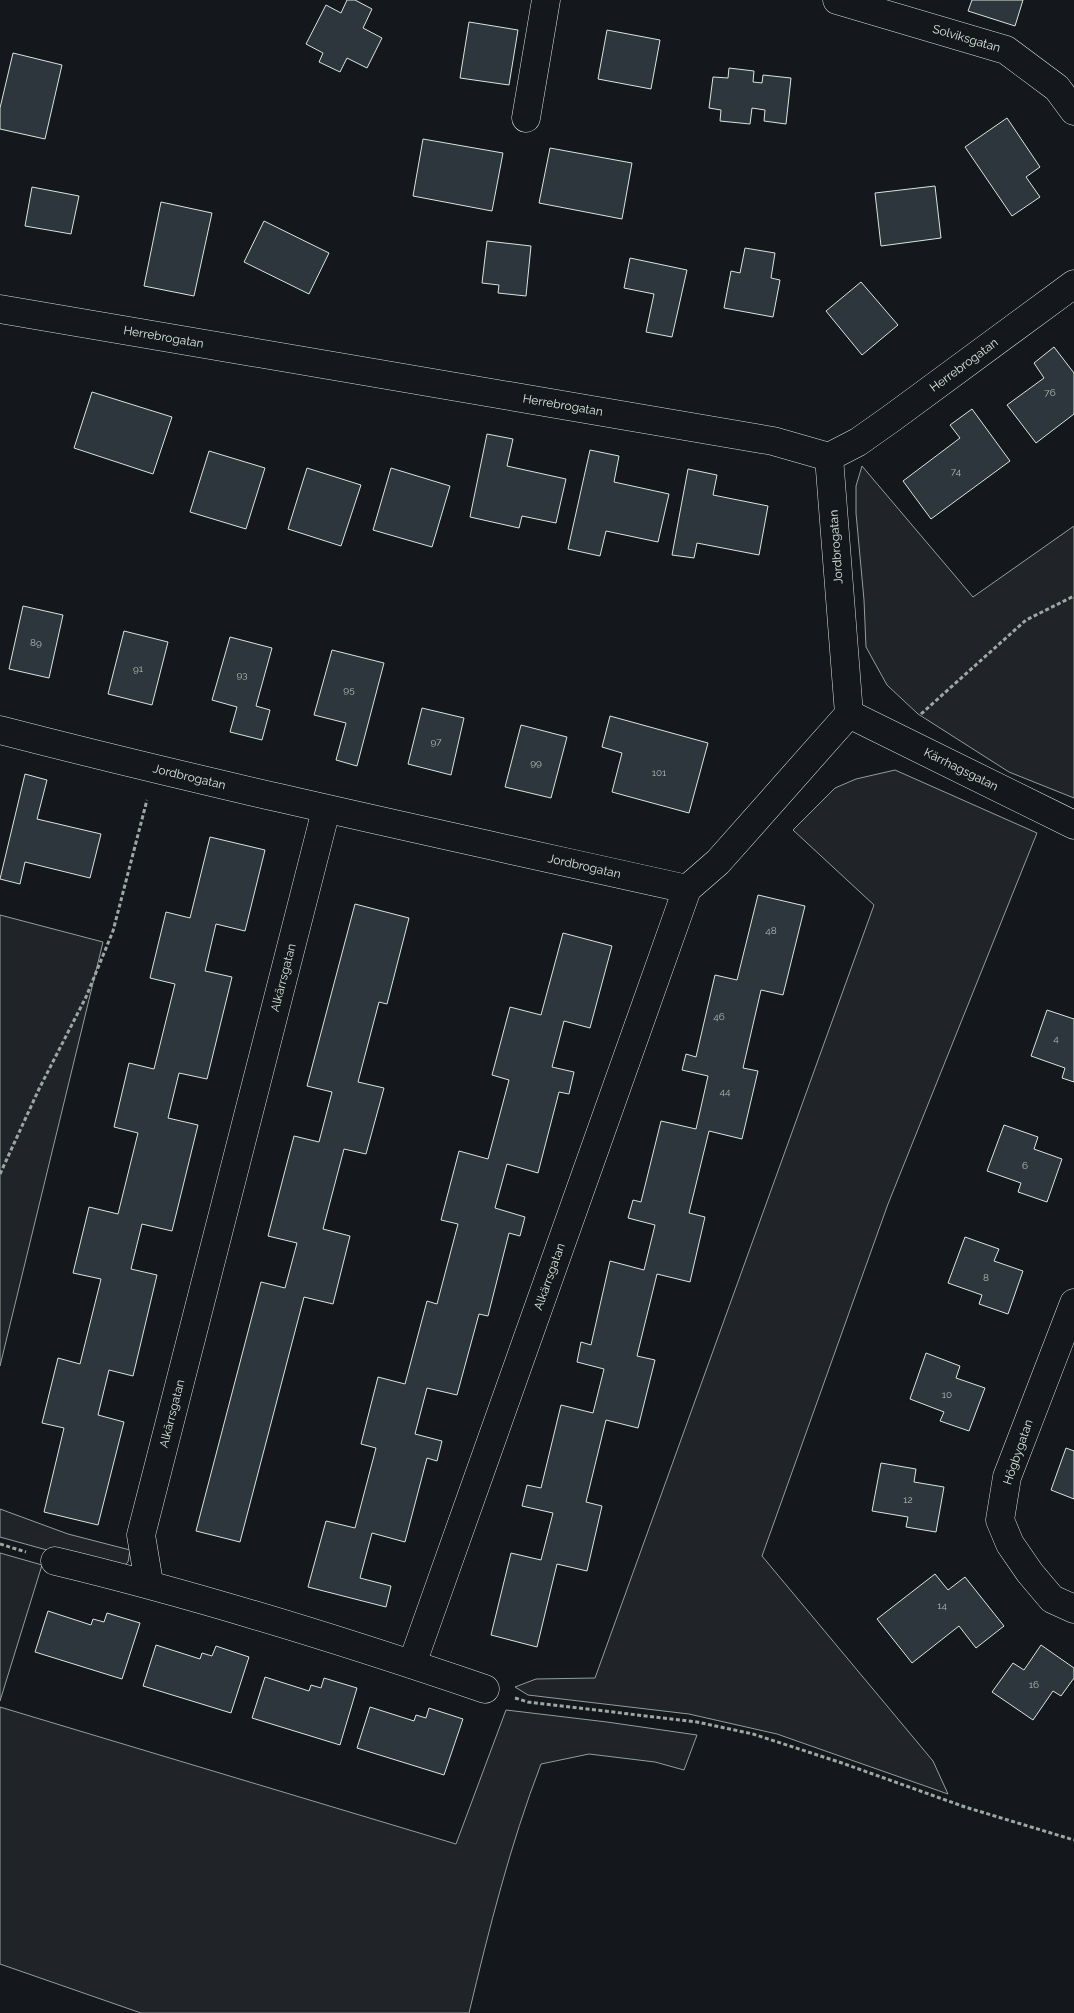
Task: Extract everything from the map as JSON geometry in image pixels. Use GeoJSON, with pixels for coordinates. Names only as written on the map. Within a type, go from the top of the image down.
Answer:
{"type":"FeatureCollection","features":[{"type":"Feature","properties":{"kind":"street"},"geometry":{"type":"LineString","coordinates":[[526,118],[546,0]]}},
{"type":"Feature","properties":{"kind":"street","name":"Solviksgatan"},"geometry":{"type":"LineString","coordinates":[[837,0],[1006,50],[1057,88],[1074,111]]}},
{"type":"Feature","properties":{"kind":"street","name":"Herrebrogatan"},"geometry":{"type":"LineString","coordinates":[[0,309],[763,439],[829,457],[858,442],[892,418],[1074,284]]}},
{"type":"Feature","properties":{"kind":"street","name":"Jordbrogatan"},"geometry":{"type":"LineString","coordinates":[[829,457],[849,714]]}},
{"type":"Feature","properties":{"kind":"street"},"geometry":{"type":"LineString","coordinates":[[687,889],[718,862],[849,714]]}},
{"type":"Feature","properties":{"kind":"street","name":"Kärrhagsgatan"},"geometry":{"type":"LineString","coordinates":[[849,714],[1074,825]]}},
{"type":"Feature","properties":{"kind":"street","name":"Jordbrogatan"},"geometry":{"type":"LineString","coordinates":[[0,730],[155,770],[326,810],[687,889]]}},
{"type":"Feature","properties":{"kind":"street","name":"Alkärrsgatan"},"geometry":{"type":"LineString","coordinates":[[149,1583],[141,1535],[326,810]]}},
{"type":"Feature","properties":{"kind":"street","name":"Alkärrsgatan"},"geometry":{"type":"LineString","coordinates":[[412,1664],[687,889]]}},
{"type":"Feature","properties":{"kind":"street","name":"Högbygatan"},"geometry":{"type":"LineString","coordinates":[[1074,1303],[1007,1477],[1000,1520],[1010,1544],[1046,1593],[1052,1599],[1074,1609]]}},
{"type":"Feature","properties":{"kind":"street"},"geometry":{"type":"LineString","coordinates":[[56,1561],[149,1583],[412,1664],[486,1689]]}},
{"type":"Feature","properties":{"kind":"path"},"geometry":{"type":"LineString","coordinates":[[894,737],[1026,620],[1074,596]]}},
{"type":"Feature","properties":{"kind":"path"},"geometry":{"type":"LineString","coordinates":[[0,1174],[39,1089],[86,997],[113,931],[155,770]]}},
{"type":"Feature","properties":{"kind":"path"},"geometry":{"type":"LineString","coordinates":[[486,1689],[528,1702],[697,1722],[753,1734],[842,1763],[965,1807],[1074,1840]]}},
{"type":"Feature","properties":{"kind":"shaded area"},"geometry":{"type":"Polygon","coordinates":[[[862,466],[973,597],[1074,526],[1074,798],[1009,772],[918,714],[887,685],[866,647],[864,600],[856,513],[856,486],[862,466]]]}},
{"type":"Feature","properties":{"kind":"shaded area"},"geometry":{"type":"Polygon","coordinates":[[[895,770],[1037,833],[888,1204],[762,1556],[933,1761],[948,1794],[777,1734],[689,1714],[528,1695],[515,1687],[536,1679],[595,1678],[874,905],[793,830],[835,788],[856,779],[895,770]]]}},
{"type":"Feature","properties":{"kind":"shaded area"},"geometry":{"type":"Polygon","coordinates":[[[0,915],[103,942],[0,1366],[0,915]]]}},
{"type":"Feature","properties":{"kind":"shaded area"},"geometry":{"type":"Polygon","coordinates":[[[0,1509],[68,1534],[130,1550],[128,1562],[119,1570],[0,1537],[0,1509]]]}},
{"type":"Feature","properties":{"kind":"shaded area"},"geometry":{"type":"Polygon","coordinates":[[[0,1553],[42,1565],[0,1701],[0,1553]]]}},
{"type":"Feature","properties":{"kind":"shaded area"},"geometry":{"type":"Polygon","coordinates":[[[0,1707],[456,1844],[506,1710],[697,1735],[684,1770],[655,1762],[589,1754],[541,1764],[510,1856],[469,2013],[141,2013],[0,1964],[0,1707]]]}},
{"type":"Feature","properties":{"kind":"building"},"geometry":{"type":"Polygon","coordinates":[[[347,0],[355,0],[372,9],[363,28],[382,38],[367,68],[347,58],[340,72],[319,62],[323,53],[306,44],[326,5],[341,13],[347,0]]]}},
{"type":"Feature","properties":{"kind":"building"},"geometry":{"type":"Polygon","coordinates":[[[972,0],[1023,0],[1015,26],[968,11],[972,0]]]}},
{"type":"Feature","properties":{"kind":"building"},"geometry":{"type":"Polygon","coordinates":[[[469,22],[518,30],[509,85],[460,78],[469,22]]]}},
{"type":"Feature","properties":{"kind":"building"},"geometry":{"type":"Polygon","coordinates":[[[607,30],[660,40],[651,89],[598,79],[607,30]]]}},
{"type":"Feature","properties":{"kind":"building"},"geometry":{"type":"Polygon","coordinates":[[[13,53],[62,65],[45,139],[0,129],[0,108],[13,53]]]}},
{"type":"Feature","properties":{"kind":"building"},"geometry":{"type":"Polygon","coordinates":[[[729,68],[754,71],[753,82],[762,83],[763,75],[791,78],[786,124],[764,121],[765,110],[752,108],[750,124],[720,121],[721,110],[709,108],[713,77],[728,78],[729,68]]]}},
{"type":"Feature","properties":{"kind":"building"},"geometry":{"type":"Polygon","coordinates":[[[1007,118],[1040,167],[1026,177],[1040,197],[1012,216],[965,147],[1007,118]]]}},
{"type":"Feature","properties":{"kind":"building"},"geometry":{"type":"Polygon","coordinates":[[[423,139],[503,153],[492,211],[413,196],[423,139]]]}},
{"type":"Feature","properties":{"kind":"building"},"geometry":{"type":"Polygon","coordinates":[[[550,148],[632,163],[622,219],[539,203],[550,148]]]}},
{"type":"Feature","properties":{"kind":"building"},"geometry":{"type":"Polygon","coordinates":[[[935,186],[941,238],[881,246],[875,193],[935,186]]]}},
{"type":"Feature","properties":{"kind":"building"},"geometry":{"type":"Polygon","coordinates":[[[32,187],[79,196],[71,234],[25,226],[32,187]]]}},
{"type":"Feature","properties":{"kind":"building"},"geometry":{"type":"Polygon","coordinates":[[[161,202],[212,213],[194,296],[144,286],[161,202]]]}},
{"type":"Feature","properties":{"kind":"building"},"geometry":{"type":"Polygon","coordinates":[[[264,221],[329,253],[309,294],[244,262],[264,221]]]}},
{"type":"Feature","properties":{"kind":"building"},"geometry":{"type":"Polygon","coordinates":[[[487,241],[531,246],[526,296],[498,293],[499,285],[482,283],[487,241]]]}},
{"type":"Feature","properties":{"kind":"building"},"geometry":{"type":"Polygon","coordinates":[[[745,248],[775,253],[771,278],[780,280],[773,317],[724,308],[731,271],[740,273],[745,248]]]}},
{"type":"Feature","properties":{"kind":"building"},"geometry":{"type":"Polygon","coordinates":[[[630,258],[687,270],[672,337],[646,332],[654,294],[624,288],[630,258]]]}},
{"type":"Feature","properties":{"kind":"building"},"geometry":{"type":"Polygon","coordinates":[[[861,282],[898,325],[862,355],[826,311],[861,282]]]}},
{"type":"Feature","properties":{"kind":"building"},"geometry":{"type":"Polygon","coordinates":[[[1054,347],[1074,373],[1074,414],[1036,443],[1007,405],[1044,378],[1034,363],[1054,347]]]}},
{"type":"Feature","properties":{"kind":"building"},"geometry":{"type":"Polygon","coordinates":[[[92,392],[172,417],[153,474],[74,448],[92,392]]]}},
{"type":"Feature","properties":{"kind":"building"},"geometry":{"type":"Polygon","coordinates":[[[972,409],[1010,461],[931,519],[903,481],[960,438],[950,425],[972,409]]]}},
{"type":"Feature","properties":{"kind":"building"},"geometry":{"type":"Polygon","coordinates":[[[487,434],[513,439],[507,466],[566,479],[556,523],[522,516],[519,528],[470,517],[487,434]]]}},
{"type":"Feature","properties":{"kind":"building"},"geometry":{"type":"Polygon","coordinates":[[[590,450],[619,456],[614,482],[669,494],[658,542],[606,531],[600,556],[568,549],[590,450]]]}},
{"type":"Feature","properties":{"kind":"building"},"geometry":{"type":"Polygon","coordinates":[[[209,451],[265,468],[246,529],[190,512],[209,451]]]}},
{"type":"Feature","properties":{"kind":"building"},"geometry":{"type":"Polygon","coordinates":[[[307,468],[361,485],[341,546],[288,529],[307,468]]]}},
{"type":"Feature","properties":{"kind":"building"},"geometry":{"type":"Polygon","coordinates":[[[391,468],[450,486],[432,547],[373,530],[391,468]]]}},
{"type":"Feature","properties":{"kind":"building"},"geometry":{"type":"Polygon","coordinates":[[[688,469],[717,475],[713,495],[768,506],[759,555],[697,543],[694,558],[672,555],[688,469]]]}},
{"type":"Feature","properties":{"kind":"building"},"geometry":{"type":"Polygon","coordinates":[[[23,606],[63,615],[49,678],[9,669],[23,606]]]}},
{"type":"Feature","properties":{"kind":"building"},"geometry":{"type":"Polygon","coordinates":[[[124,631],[168,642],[152,705],[108,694],[124,631]]]}},
{"type":"Feature","properties":{"kind":"building"},"geometry":{"type":"Polygon","coordinates":[[[230,637],[272,648],[256,706],[270,710],[262,740],[230,732],[237,707],[212,700],[230,637]]]}},
{"type":"Feature","properties":{"kind":"building"},"geometry":{"type":"Polygon","coordinates":[[[332,650],[384,663],[357,766],[336,760],[346,723],[314,715],[332,650]]]}},
{"type":"Feature","properties":{"kind":"building"},"geometry":{"type":"Polygon","coordinates":[[[422,708],[464,718],[451,775],[408,764],[422,708]]]}},
{"type":"Feature","properties":{"kind":"building"},"geometry":{"type":"Polygon","coordinates":[[[610,716],[708,743],[689,813],[612,792],[622,753],[602,747],[610,716]]]}},
{"type":"Feature","properties":{"kind":"building"},"geometry":{"type":"Polygon","coordinates":[[[521,725],[567,737],[551,798],[505,787],[521,725]]]}},
{"type":"Feature","properties":{"kind":"building"},"geometry":{"type":"Polygon","coordinates":[[[25,774],[47,780],[37,819],[101,834],[90,878],[25,862],[20,884],[0,879],[25,774]]]}},
{"type":"Feature","properties":{"kind":"building"},"geometry":{"type":"Polygon","coordinates":[[[210,837],[265,850],[245,931],[216,924],[205,971],[232,977],[207,1079],[179,1073],[168,1118],[198,1125],[172,1231],[142,1224],[131,1269],[157,1275],[133,1376],[109,1370],[98,1415],[124,1422],[98,1525],[44,1512],[64,1428],[42,1423],[58,1358],[80,1364],[101,1279],[73,1273],[89,1207],[118,1214],[138,1133],[114,1127],[129,1063],[154,1069],[175,984],[150,978],[166,912],[190,918],[210,837]]]}},
{"type":"Feature","properties":{"kind":"building"},"geometry":{"type":"Polygon","coordinates":[[[758,895],[805,906],[783,995],[761,990],[743,1068],[758,1071],[742,1139],[709,1131],[689,1213],[705,1217],[690,1282],[657,1274],[637,1356],[655,1360],[638,1428],[606,1420],[586,1502],[602,1506],[587,1571],[557,1564],[537,1647],[491,1635],[511,1553],[541,1560],[553,1513],[522,1506],[527,1485],[541,1488],[561,1405],[593,1413],[604,1369],[577,1362],[581,1342],[591,1345],[610,1261],[644,1270],[655,1225],[628,1218],[633,1200],[641,1202],[661,1121],[696,1129],[708,1076],[682,1070],[686,1054],[696,1057],[715,975],[737,980],[758,895]]]}},
{"type":"Feature","properties":{"kind":"building"},"geometry":{"type":"Polygon","coordinates":[[[355,904],[409,918],[387,1004],[379,1002],[358,1082],[384,1088],[366,1154],[344,1149],[323,1229],[350,1236],[333,1304],[304,1297],[240,1542],[196,1531],[261,1282],[285,1288],[297,1243],[268,1236],[294,1136],[319,1142],[332,1092],[307,1086],[355,904]]]}},
{"type":"Feature","properties":{"kind":"building"},"geometry":{"type":"Polygon","coordinates":[[[563,933],[612,946],[590,1028],[564,1021],[552,1067],[574,1072],[569,1094],[559,1092],[538,1173],[507,1164],[495,1208],[525,1217],[520,1236],[509,1233],[488,1316],[479,1314],[457,1395],[427,1388],[415,1434],[442,1441],[437,1461],[427,1458],[405,1542],[372,1533],[360,1578],[391,1586],[386,1607],[308,1587],[326,1521],[355,1528],[376,1448],[361,1444],[378,1377],[405,1384],[427,1301],[437,1304],[458,1224],[441,1220],[459,1151],[488,1159],[509,1080],[492,1075],[510,1007],[541,1015],[563,933]]]}},
{"type":"Feature","properties":{"kind":"building"},"geometry":{"type":"Polygon","coordinates":[[[1047,1010],[1074,1019],[1074,1082],[1062,1078],[1065,1068],[1031,1056],[1047,1010]]]}},
{"type":"Feature","properties":{"kind":"building"},"geometry":{"type":"Polygon","coordinates":[[[1004,1125],[1038,1137],[1034,1149],[1062,1159],[1047,1202],[1018,1192],[1021,1183],[987,1171],[1004,1125]]]}},
{"type":"Feature","properties":{"kind":"building"},"geometry":{"type":"Polygon","coordinates":[[[965,1237],[999,1249],[994,1261],[1023,1271],[1008,1314],[979,1304],[982,1295],[948,1283],[965,1237]]]}},
{"type":"Feature","properties":{"kind":"building"},"geometry":{"type":"Polygon","coordinates":[[[926,1353],[960,1366],[956,1378],[985,1388],[969,1431],[940,1421],[944,1412],[910,1399],[926,1353]]]}},
{"type":"Feature","properties":{"kind":"building"},"geometry":{"type":"Polygon","coordinates":[[[1066,1448],[1074,1451],[1074,1499],[1051,1490],[1066,1448]]]}},
{"type":"Feature","properties":{"kind":"building"},"geometry":{"type":"Polygon","coordinates":[[[881,1463],[916,1469],[914,1482],[944,1487],[936,1532],[906,1527],[908,1517],[872,1511],[881,1463]]]}},
{"type":"Feature","properties":{"kind":"building"},"geometry":{"type":"Polygon","coordinates":[[[935,1574],[948,1590],[965,1577],[1004,1626],[976,1648],[959,1626],[912,1663],[877,1619],[935,1574]]]}},
{"type":"Feature","properties":{"kind":"building"},"geometry":{"type":"Polygon","coordinates":[[[48,1611],[91,1625],[93,1619],[104,1622],[107,1613],[140,1623],[122,1679],[35,1652],[48,1611]]]}},
{"type":"Feature","properties":{"kind":"building"},"geometry":{"type":"Polygon","coordinates":[[[156,1645],[200,1659],[202,1653],[212,1656],[216,1646],[249,1657],[231,1713],[143,1686],[156,1645]]]}},
{"type":"Feature","properties":{"kind":"building"},"geometry":{"type":"Polygon","coordinates":[[[1041,1645],[1074,1668],[1074,1678],[1061,1696],[1053,1691],[1033,1720],[992,1692],[1013,1663],[1024,1670],[1041,1645]]]}},
{"type":"Feature","properties":{"kind":"building"},"geometry":{"type":"Polygon","coordinates":[[[265,1677],[309,1691],[311,1685],[321,1688],[324,1678],[357,1688],[340,1745],[252,1718],[265,1677]]]}},
{"type":"Feature","properties":{"kind":"building"},"geometry":{"type":"Polygon","coordinates":[[[370,1707],[414,1721],[416,1715],[426,1718],[429,1708],[463,1719],[444,1775],[357,1748],[370,1707]]]}}]}
